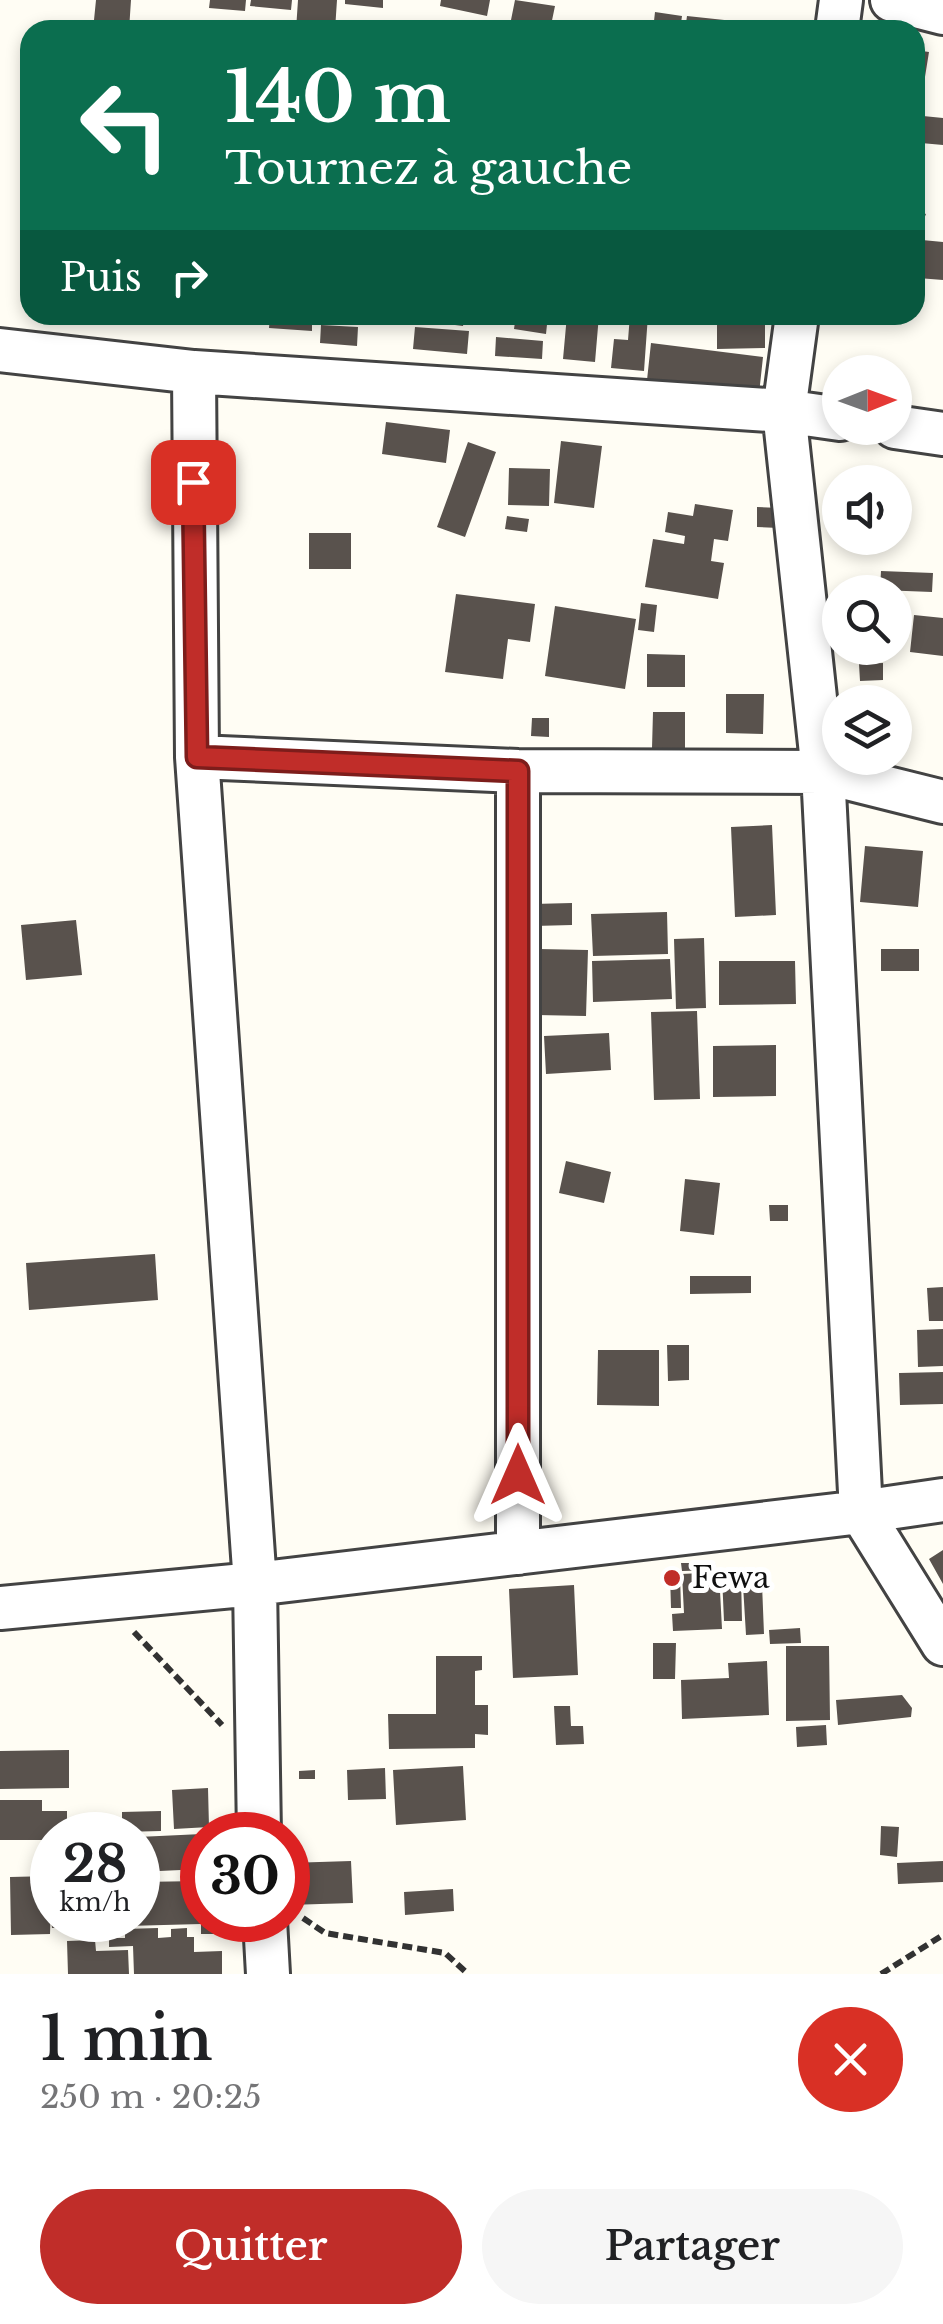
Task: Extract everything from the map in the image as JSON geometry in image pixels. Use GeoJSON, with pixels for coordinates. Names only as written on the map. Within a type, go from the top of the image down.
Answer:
{"type":"FeatureCollection","features":[{"type":"Feature","properties":{"kind":"street"},"geometry":{"type":"LineString","coordinates":[[892,0],[943,13]]}},
{"type":"Feature","properties":{"kind":"street"},"geometry":{"type":"LineString","coordinates":[[796,325],[784,411],[822,763]]}},
{"type":"Feature","properties":{"kind":"street"},"geometry":{"type":"LineString","coordinates":[[0,350],[194,372],[822,416]]}},
{"type":"Feature","properties":{"kind":"street"},"geometry":{"type":"LineString","coordinates":[[194,372],[197,757],[255,1584],[258,1812]]}},
{"type":"Feature","properties":{"kind":"street"},"geometry":{"type":"LineString","coordinates":[[912,429],[943,434]]}},
{"type":"Feature","properties":{"kind":"street"},"geometry":{"type":"LineString","coordinates":[[197,757],[518,771],[822,772]]}},
{"type":"Feature","properties":{"kind":"street"},"geometry":{"type":"LineString","coordinates":[[518,771],[518,1553]]}},
{"type":"Feature","properties":{"kind":"street"},"geometry":{"type":"LineString","coordinates":[[823,775],[861,1512],[943,1644]]}},
{"type":"Feature","properties":{"kind":"street"},"geometry":{"type":"LineString","coordinates":[[835,775],[943,802]]}},
{"type":"Feature","properties":{"kind":"street"},"geometry":{"type":"LineString","coordinates":[[0,1608],[255,1584],[943,1500]]}},
{"type":"Feature","properties":{"kind":"street"},"geometry":{"type":"LineString","coordinates":[[266,1942],[268,1974]]}},
{"type":"Feature","properties":{"kind":"path"},"geometry":{"type":"LineString","coordinates":[[102,1598],[255,1760]]}},
{"type":"Feature","properties":{"kind":"path"},"geometry":{"type":"LineString","coordinates":[[310,1922],[325,1932],[445,1953],[468,1974]]}},
{"type":"Feature","properties":{"kind":"path"},"geometry":{"type":"LineString","coordinates":[[881,1974],[943,1935]]}},
{"type":"Feature","properties":{"kind":"building"},"geometry":{"type":"Polygon","coordinates":[[[96,0],[131,0],[130,20],[94,20],[96,0]]]}},
{"type":"Feature","properties":{"kind":"building"},"geometry":{"type":"Polygon","coordinates":[[[210,0],[246,0],[245,11],[209,8],[210,0]]]}},
{"type":"Feature","properties":{"kind":"building"},"geometry":{"type":"Polygon","coordinates":[[[251,0],[292,0],[291,10],[250,6],[251,0]]]}},
{"type":"Feature","properties":{"kind":"building"},"geometry":{"type":"Polygon","coordinates":[[[298,0],[337,0],[336,20],[297,20],[298,0]]]}},
{"type":"Feature","properties":{"kind":"building"},"geometry":{"type":"Polygon","coordinates":[[[345,0],[383,0],[383,8],[345,4],[345,0]]]}},
{"type":"Feature","properties":{"kind":"building"},"geometry":{"type":"Polygon","coordinates":[[[441,0],[490,0],[487,16],[440,6],[441,0]]]}},
{"type":"Feature","properties":{"kind":"building"},"geometry":{"type":"Polygon","coordinates":[[[515,0],[555,6],[552,20],[511,20],[515,0]]]}},
{"type":"Feature","properties":{"kind":"building"},"geometry":{"type":"Polygon","coordinates":[[[655,12],[682,16],[681,20],[654,20],[655,12]]]}},
{"type":"Feature","properties":{"kind":"building"},"geometry":{"type":"Polygon","coordinates":[[[687,16],[724,20],[686,20],[687,16]]]}},
{"type":"Feature","properties":{"kind":"building"},"geometry":{"type":"Polygon","coordinates":[[[925,116],[943,118],[943,145],[925,143],[925,116]]]}},
{"type":"Feature","properties":{"kind":"building"},"geometry":{"type":"Polygon","coordinates":[[[925,240],[943,242],[943,280],[925,279],[925,240]]]}},
{"type":"Feature","properties":{"kind":"building"},"geometry":{"type":"Polygon","coordinates":[[[312,325],[312,331],[269,328],[312,325]]]}},
{"type":"Feature","properties":{"kind":"building"},"geometry":{"type":"Polygon","coordinates":[[[321,325],[358,327],[357,346],[320,343],[321,325]]]}},
{"type":"Feature","properties":{"kind":"building"},"geometry":{"type":"Polygon","coordinates":[[[515,325],[547,325],[546,334],[514,329],[515,325]]]}},
{"type":"Feature","properties":{"kind":"building"},"geometry":{"type":"Polygon","coordinates":[[[566,325],[598,325],[595,362],[563,359],[566,325]]]}},
{"type":"Feature","properties":{"kind":"building"},"geometry":{"type":"Polygon","coordinates":[[[629,325],[647,325],[644,371],[611,368],[614,339],[628,340],[629,325]]]}},
{"type":"Feature","properties":{"kind":"building"},"geometry":{"type":"Polygon","coordinates":[[[717,325],[765,325],[765,348],[717,349],[717,325]]]}},
{"type":"Feature","properties":{"kind":"building"},"geometry":{"type":"Polygon","coordinates":[[[415,327],[469,331],[467,354],[413,349],[415,327]]]}},
{"type":"Feature","properties":{"kind":"building"},"geometry":{"type":"Polygon","coordinates":[[[496,337],[543,341],[542,359],[495,356],[496,337]]]}},
{"type":"Feature","properties":{"kind":"building"},"geometry":{"type":"Polygon","coordinates":[[[651,343],[763,357],[759,394],[647,380],[651,343]]]}},
{"type":"Feature","properties":{"kind":"building"},"geometry":{"type":"Polygon","coordinates":[[[386,422],[450,430],[446,463],[382,454],[386,422]]]}},
{"type":"Feature","properties":{"kind":"building"},"geometry":{"type":"Polygon","coordinates":[[[561,441],[602,446],[594,508],[554,503],[561,441]]]}},
{"type":"Feature","properties":{"kind":"building"},"geometry":{"type":"Polygon","coordinates":[[[468,442],[496,452],[465,537],[437,527],[468,442]]]}},
{"type":"Feature","properties":{"kind":"building"},"geometry":{"type":"Polygon","coordinates":[[[509,468],[550,469],[549,506],[508,505],[509,468]]]}},
{"type":"Feature","properties":{"kind":"building"},"geometry":{"type":"Polygon","coordinates":[[[695,504],[733,510],[728,541],[714,539],[711,561],[724,563],[718,599],[645,587],[653,539],[684,544],[685,536],[665,532],[668,512],[693,516],[695,504]]]}},
{"type":"Feature","properties":{"kind":"building"},"geometry":{"type":"Polygon","coordinates":[[[757,507],[780,508],[779,528],[757,527],[757,507]]]}},
{"type":"Feature","properties":{"kind":"building"},"geometry":{"type":"Polygon","coordinates":[[[507,516],[529,519],[527,532],[505,529],[507,516]]]}},
{"type":"Feature","properties":{"kind":"building"},"geometry":{"type":"Polygon","coordinates":[[[309,533],[351,533],[351,569],[309,569],[309,533]]]}},
{"type":"Feature","properties":{"kind":"building"},"geometry":{"type":"Polygon","coordinates":[[[881,571],[933,573],[932,592],[912,591],[912,575],[881,575],[881,571]]]}},
{"type":"Feature","properties":{"kind":"building"},"geometry":{"type":"Polygon","coordinates":[[[456,594],[535,604],[530,642],[508,639],[503,679],[445,672],[456,594]]]}},
{"type":"Feature","properties":{"kind":"building"},"geometry":{"type":"Polygon","coordinates":[[[641,603],[657,605],[654,632],[638,630],[641,603]]]}},
{"type":"Feature","properties":{"kind":"building"},"geometry":{"type":"Polygon","coordinates":[[[555,606],[636,619],[625,689],[545,676],[555,606]]]}},
{"type":"Feature","properties":{"kind":"building"},"geometry":{"type":"Polygon","coordinates":[[[914,615],[943,618],[943,656],[912,652],[914,615]]]}},
{"type":"Feature","properties":{"kind":"building"},"geometry":{"type":"Polygon","coordinates":[[[647,654],[685,655],[685,687],[647,687],[647,654]]]}},
{"type":"Feature","properties":{"kind":"building"},"geometry":{"type":"Polygon","coordinates":[[[859,665],[883,665],[883,680],[860,681],[859,665]]]}},
{"type":"Feature","properties":{"kind":"building"},"geometry":{"type":"Polygon","coordinates":[[[726,694],[764,694],[763,734],[726,733],[726,694]]]}},
{"type":"Feature","properties":{"kind":"building"},"geometry":{"type":"Polygon","coordinates":[[[653,712],[685,712],[685,748],[652,748],[653,712]]]}},
{"type":"Feature","properties":{"kind":"building"},"geometry":{"type":"Polygon","coordinates":[[[532,718],[549,718],[549,737],[531,736],[532,718]]]}},
{"type":"Feature","properties":{"kind":"building"},"geometry":{"type":"Polygon","coordinates":[[[772,825],[776,915],[735,917],[731,827],[772,825]]]}},
{"type":"Feature","properties":{"kind":"building"},"geometry":{"type":"Polygon","coordinates":[[[865,846],[923,851],[918,907],[860,902],[865,846]]]}},
{"type":"Feature","properties":{"kind":"building"},"geometry":{"type":"Polygon","coordinates":[[[572,903],[572,925],[534,926],[533,904],[572,903]]]}},
{"type":"Feature","properties":{"kind":"building"},"geometry":{"type":"Polygon","coordinates":[[[667,912],[668,954],[593,956],[591,914],[667,912]]]}},
{"type":"Feature","properties":{"kind":"building"},"geometry":{"type":"Polygon","coordinates":[[[76,920],[82,975],[26,980],[21,925],[76,920]]]}},
{"type":"Feature","properties":{"kind":"building"},"geometry":{"type":"Polygon","coordinates":[[[704,938],[706,1008],[676,1009],[674,939],[704,938]]]}},
{"type":"Feature","properties":{"kind":"building"},"geometry":{"type":"Polygon","coordinates":[[[539,949],[588,950],[586,1016],[537,1015],[539,949]]]}},
{"type":"Feature","properties":{"kind":"building"},"geometry":{"type":"Polygon","coordinates":[[[881,949],[919,949],[919,971],[881,971],[881,949]]]}},
{"type":"Feature","properties":{"kind":"building"},"geometry":{"type":"Polygon","coordinates":[[[670,959],[672,999],[593,1002],[592,961],[670,959]]]}},
{"type":"Feature","properties":{"kind":"building"},"geometry":{"type":"Polygon","coordinates":[[[719,961],[795,961],[796,1004],[719,1005],[719,961]]]}},
{"type":"Feature","properties":{"kind":"building"},"geometry":{"type":"Polygon","coordinates":[[[697,1011],[700,1099],[654,1100],[651,1012],[697,1011]]]}},
{"type":"Feature","properties":{"kind":"building"},"geometry":{"type":"Polygon","coordinates":[[[609,1033],[611,1070],[546,1074],[544,1036],[609,1033]]]}},
{"type":"Feature","properties":{"kind":"building"},"geometry":{"type":"Polygon","coordinates":[[[776,1045],[776,1096],[713,1097],[713,1046],[776,1045]]]}},
{"type":"Feature","properties":{"kind":"building"},"geometry":{"type":"Polygon","coordinates":[[[566,1161],[611,1172],[604,1203],[559,1193],[566,1161]]]}},
{"type":"Feature","properties":{"kind":"building"},"geometry":{"type":"Polygon","coordinates":[[[685,1179],[720,1183],[714,1235],[680,1231],[685,1179]]]}},
{"type":"Feature","properties":{"kind":"building"},"geometry":{"type":"Polygon","coordinates":[[[769,1205],[788,1205],[788,1221],[770,1221],[769,1205]]]}},
{"type":"Feature","properties":{"kind":"building"},"geometry":{"type":"Polygon","coordinates":[[[155,1254],[158,1300],[29,1310],[26,1263],[155,1254]]]}},
{"type":"Feature","properties":{"kind":"building"},"geometry":{"type":"Polygon","coordinates":[[[690,1276],[751,1276],[751,1293],[690,1294],[690,1276]]]}},
{"type":"Feature","properties":{"kind":"building"},"geometry":{"type":"Polygon","coordinates":[[[943,1287],[943,1321],[929,1321],[927,1288],[943,1287]]]}},
{"type":"Feature","properties":{"kind":"building"},"geometry":{"type":"Polygon","coordinates":[[[943,1329],[943,1366],[918,1367],[917,1330],[943,1329]]]}},
{"type":"Feature","properties":{"kind":"building"},"geometry":{"type":"Polygon","coordinates":[[[667,1345],[689,1345],[689,1380],[668,1381],[667,1345]]]}},
{"type":"Feature","properties":{"kind":"building"},"geometry":{"type":"Polygon","coordinates":[[[598,1350],[659,1350],[659,1406],[597,1405],[598,1350]]]}},
{"type":"Feature","properties":{"kind":"building"},"geometry":{"type":"Polygon","coordinates":[[[943,1372],[943,1404],[900,1405],[899,1373],[943,1372]]]}},
{"type":"Feature","properties":{"kind":"building"},"geometry":{"type":"Polygon","coordinates":[[[943,1550],[943,1584],[929,1559],[943,1550]]]}},
{"type":"Feature","properties":{"kind":"building"},"geometry":{"type":"Polygon","coordinates":[[[681,1563],[715,1563],[716,1570],[682,1571],[681,1563]]]}},
{"type":"Feature","properties":{"kind":"building"},"geometry":{"type":"Polygon","coordinates":[[[719,1572],[722,1629],[673,1631],[672,1614],[684,1613],[682,1574],[719,1572]]]}},
{"type":"Feature","properties":{"kind":"building"},"geometry":{"type":"Polygon","coordinates":[[[670,1575],[680,1575],[681,1608],[671,1608],[670,1575]]]}},
{"type":"Feature","properties":{"kind":"building"},"geometry":{"type":"Polygon","coordinates":[[[722,1576],[741,1576],[742,1621],[724,1621],[722,1576]]]}},
{"type":"Feature","properties":{"kind":"building"},"geometry":{"type":"Polygon","coordinates":[[[762,1584],[764,1634],[746,1635],[743,1585],[762,1584]]]}},
{"type":"Feature","properties":{"kind":"building"},"geometry":{"type":"Polygon","coordinates":[[[574,1585],[578,1675],[513,1678],[509,1589],[574,1585]]]}},
{"type":"Feature","properties":{"kind":"building"},"geometry":{"type":"Polygon","coordinates":[[[800,1628],[801,1643],[770,1644],[769,1630],[800,1628]]]}},
{"type":"Feature","properties":{"kind":"building"},"geometry":{"type":"Polygon","coordinates":[[[653,1643],[676,1643],[675,1679],[653,1679],[653,1643]]]}},
{"type":"Feature","properties":{"kind":"building"},"geometry":{"type":"Polygon","coordinates":[[[786,1646],[829,1646],[830,1720],[786,1721],[786,1646]]]}},
{"type":"Feature","properties":{"kind":"building"},"geometry":{"type":"Polygon","coordinates":[[[436,1656],[482,1656],[482,1670],[475,1671],[475,1705],[488,1705],[488,1735],[475,1734],[475,1748],[389,1749],[388,1714],[436,1714],[436,1656]]]}},
{"type":"Feature","properties":{"kind":"building"},"geometry":{"type":"Polygon","coordinates":[[[767,1661],[769,1715],[682,1719],[681,1680],[729,1678],[728,1663],[767,1661]]]}},
{"type":"Feature","properties":{"kind":"building"},"geometry":{"type":"Polygon","coordinates":[[[902,1695],[912,1708],[911,1717],[838,1725],[836,1700],[902,1695]]]}},
{"type":"Feature","properties":{"kind":"building"},"geometry":{"type":"Polygon","coordinates":[[[554,1706],[570,1706],[571,1726],[583,1726],[584,1744],[556,1745],[554,1706]]]}},
{"type":"Feature","properties":{"kind":"building"},"geometry":{"type":"Polygon","coordinates":[[[826,1725],[827,1745],[797,1747],[796,1727],[826,1725]]]}},
{"type":"Feature","properties":{"kind":"building"},"geometry":{"type":"Polygon","coordinates":[[[69,1750],[69,1788],[0,1789],[0,1751],[69,1750]]]}},
{"type":"Feature","properties":{"kind":"building"},"geometry":{"type":"Polygon","coordinates":[[[463,1766],[466,1820],[396,1825],[393,1770],[463,1766]]]}},
{"type":"Feature","properties":{"kind":"building"},"geometry":{"type":"Polygon","coordinates":[[[385,1768],[386,1799],[348,1800],[347,1770],[385,1768]]]}},
{"type":"Feature","properties":{"kind":"building"},"geometry":{"type":"Polygon","coordinates":[[[315,1770],[315,1779],[299,1779],[299,1771],[315,1770]]]}},
{"type":"Feature","properties":{"kind":"building"},"geometry":{"type":"Polygon","coordinates":[[[208,1788],[209,1812],[180,1812],[180,1829],[174,1829],[172,1790],[208,1788]]]}},
{"type":"Feature","properties":{"kind":"building"},"geometry":{"type":"Polygon","coordinates":[[[0,1800],[42,1800],[42,1811],[67,1811],[30,1812],[30,1840],[0,1840],[0,1800]]]}},
{"type":"Feature","properties":{"kind":"building"},"geometry":{"type":"Polygon","coordinates":[[[881,1826],[899,1827],[897,1857],[880,1855],[881,1826]]]}},
{"type":"Feature","properties":{"kind":"building"},"geometry":{"type":"Polygon","coordinates":[[[180,1835],[180,1870],[160,1871],[160,1836],[180,1835]]]}},
{"type":"Feature","properties":{"kind":"building"},"geometry":{"type":"Polygon","coordinates":[[[351,1861],[353,1903],[310,1904],[310,1862],[351,1861]]]}},
{"type":"Feature","properties":{"kind":"building"},"geometry":{"type":"Polygon","coordinates":[[[943,1861],[943,1882],[898,1884],[897,1863],[943,1861]]]}},
{"type":"Feature","properties":{"kind":"building"},"geometry":{"type":"Polygon","coordinates":[[[10,1877],[30,1877],[30,1935],[11,1935],[10,1877]]]}},
{"type":"Feature","properties":{"kind":"building"},"geometry":{"type":"Polygon","coordinates":[[[180,1881],[180,1925],[160,1925],[160,1882],[180,1881]]]}},
{"type":"Feature","properties":{"kind":"building"},"geometry":{"type":"Polygon","coordinates":[[[453,1889],[454,1911],[405,1915],[404,1892],[453,1889]]]}},
{"type":"Feature","properties":{"kind":"building"},"geometry":{"type":"Polygon","coordinates":[[[180,1928],[180,1942],[194,1942],[194,1952],[222,1951],[222,1974],[134,1974],[133,1946],[109,1947],[109,1942],[160,1942],[160,1938],[171,1937],[171,1929],[180,1928]]]}},
{"type":"Feature","properties":{"kind":"building"},"geometry":{"type":"Polygon","coordinates":[[[67,1942],[95,1942],[96,1951],[128,1950],[129,1974],[68,1974],[67,1942]]]}},
{"type":"Feature","properties":{"kind":"place","name":"Fewa"},"geometry":{"type":"Point","coordinates":[672,1578]}},
{"type":"Feature","properties":{"kind":"route"},"geometry":{"type":"LineString","coordinates":[[193,482],[197,757],[518,771],[518,1475]]}}]}
